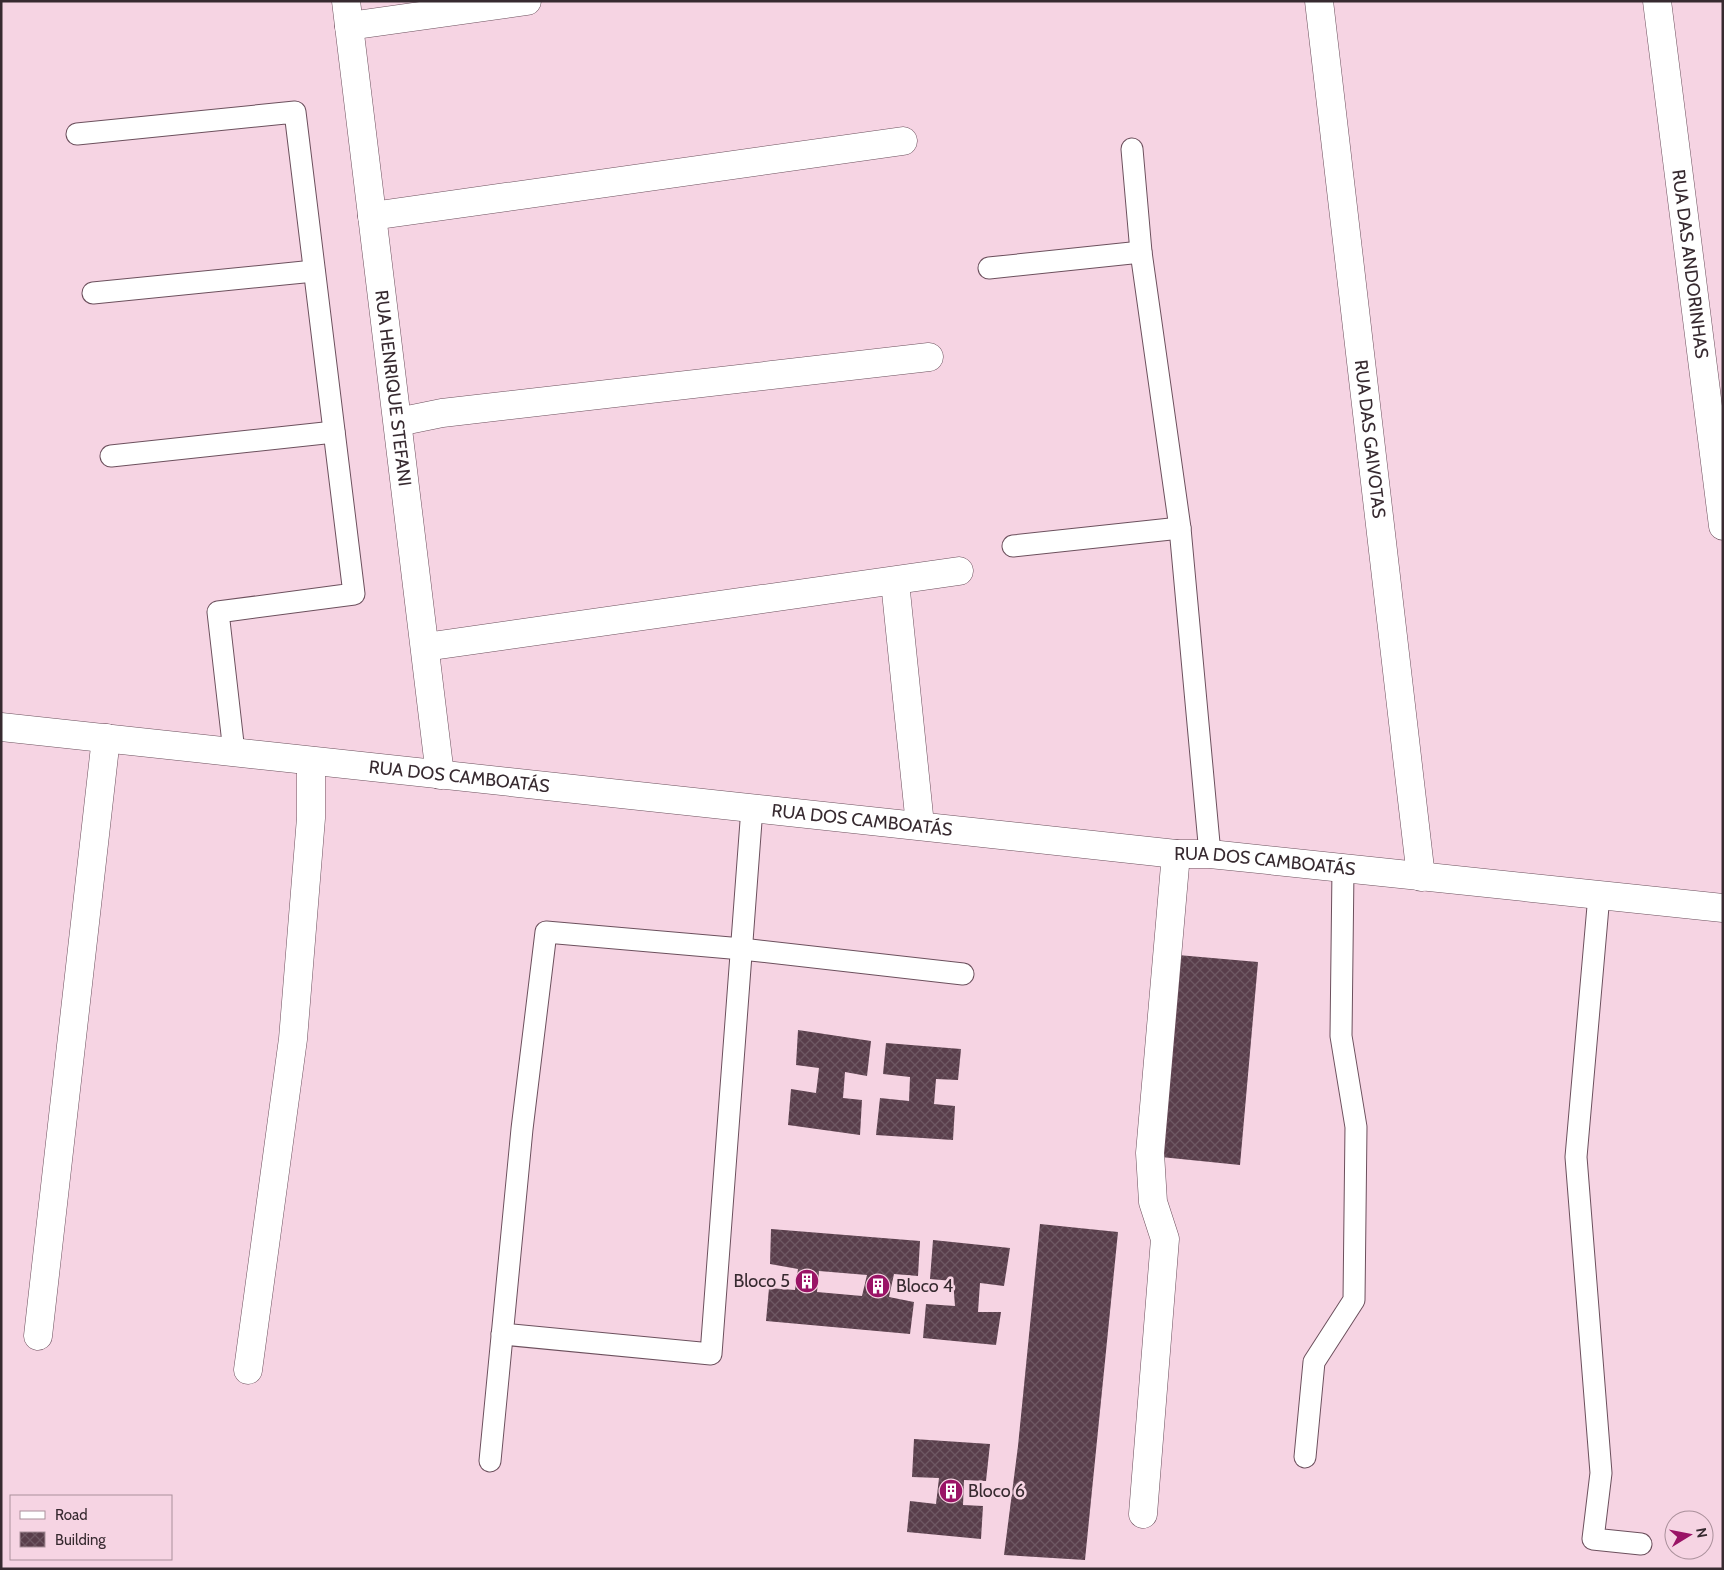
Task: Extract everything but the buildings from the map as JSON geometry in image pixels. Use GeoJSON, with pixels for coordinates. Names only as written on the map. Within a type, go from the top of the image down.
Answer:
{"type":"FeatureCollection","features":[{"type":"Feature","properties":{"kind":"street"},"geometry":{"type":"LineString","coordinates":[[348,13],[528,1]]}},
{"type":"Feature","properties":{"kind":"street","name":"RUA DAS GAIVOTAS"},"geometry":{"type":"LineString","coordinates":[[1320,1],[1421,877]]}},
{"type":"Feature","properties":{"kind":"street","name":"RUA DAS ANDORINHAS"},"geometry":{"type":"LineString","coordinates":[[1657,1],[1723,526]]}},
{"type":"Feature","properties":{"kind":"street","name":"RUA HENRIQUE STEFANI"},"geometry":{"type":"LineString","coordinates":[[348,13],[440,775]]}},
{"type":"Feature","properties":{"kind":"street"},"geometry":{"type":"LineString","coordinates":[[372,216],[903,141]]}},
{"type":"Feature","properties":{"kind":"street"},"geometry":{"type":"LineString","coordinates":[[398,422],[442,414],[929,357]]}},
{"type":"Feature","properties":{"kind":"street"},"geometry":{"type":"LineString","coordinates":[[425,648],[895,582],[959,571]]}},
{"type":"Feature","properties":{"kind":"street"},"geometry":{"type":"LineString","coordinates":[[895,582],[920,825]]}},
{"type":"Feature","properties":{"kind":"street","name":"RUA DOS CAMBOATÁS"},"geometry":{"type":"LineString","coordinates":[[1,727],[1176,854],[1210,854],[1723,908]]}},
{"type":"Feature","properties":{"kind":"street"},"geometry":{"type":"LineString","coordinates":[[38,1336],[106,738]]}},
{"type":"Feature","properties":{"kind":"street"},"geometry":{"type":"LineString","coordinates":[[248,1370],[293,1040],[312,818],[311,761]]}},
{"type":"Feature","properties":{"kind":"street"},"geometry":{"type":"LineString","coordinates":[[1143,1514],[1165,1239],[1153,1202],[1150,1153],[1176,854]]}},
{"type":"Feature","properties":{"kind":"lane"},"geometry":{"type":"LineString","coordinates":[[77,134],[295,112],[354,594],[218,612],[234,752]]}},
{"type":"Feature","properties":{"kind":"lane"},"geometry":{"type":"LineString","coordinates":[[1132,149],[1141,252],[1180,528],[1210,854]]}},
{"type":"Feature","properties":{"kind":"lane"},"geometry":{"type":"LineString","coordinates":[[989,268],[1141,252]]}},
{"type":"Feature","properties":{"kind":"lane"},"geometry":{"type":"LineString","coordinates":[[93,293],[314,271]]}},
{"type":"Feature","properties":{"kind":"lane"},"geometry":{"type":"LineString","coordinates":[[111,456],[334,432]]}},
{"type":"Feature","properties":{"kind":"lane"},"geometry":{"type":"LineString","coordinates":[[1013,546],[1180,528]]}},
{"type":"Feature","properties":{"kind":"lane"},"geometry":{"type":"LineString","coordinates":[[502,1334],[711,1354],[752,808]]}},
{"type":"Feature","properties":{"kind":"lane"},"geometry":{"type":"LineString","coordinates":[[1305,1457],[1314,1362],[1354,1300],[1356,1127],[1341,1036],[1343,869]]}},
{"type":"Feature","properties":{"kind":"lane"},"geometry":{"type":"LineString","coordinates":[[1599,895],[1576,1157],[1601,1473],[1593,1539],[1641,1544]]}},
{"type":"Feature","properties":{"kind":"lane"},"geometry":{"type":"LineString","coordinates":[[490,1461],[522,1129],[546,932],[742,949],[963,974]]}},
{"type":"Feature","properties":{"kind":"place","name":"Bloco 5"},"geometry":{"type":"Point","coordinates":[807,1281]}},
{"type":"Feature","properties":{"kind":"place","name":"Bloco 4"},"geometry":{"type":"Point","coordinates":[878,1286]}},
{"type":"Feature","properties":{"kind":"place","name":"Bloco 6"},"geometry":{"type":"Point","coordinates":[951,1491]}}]}
